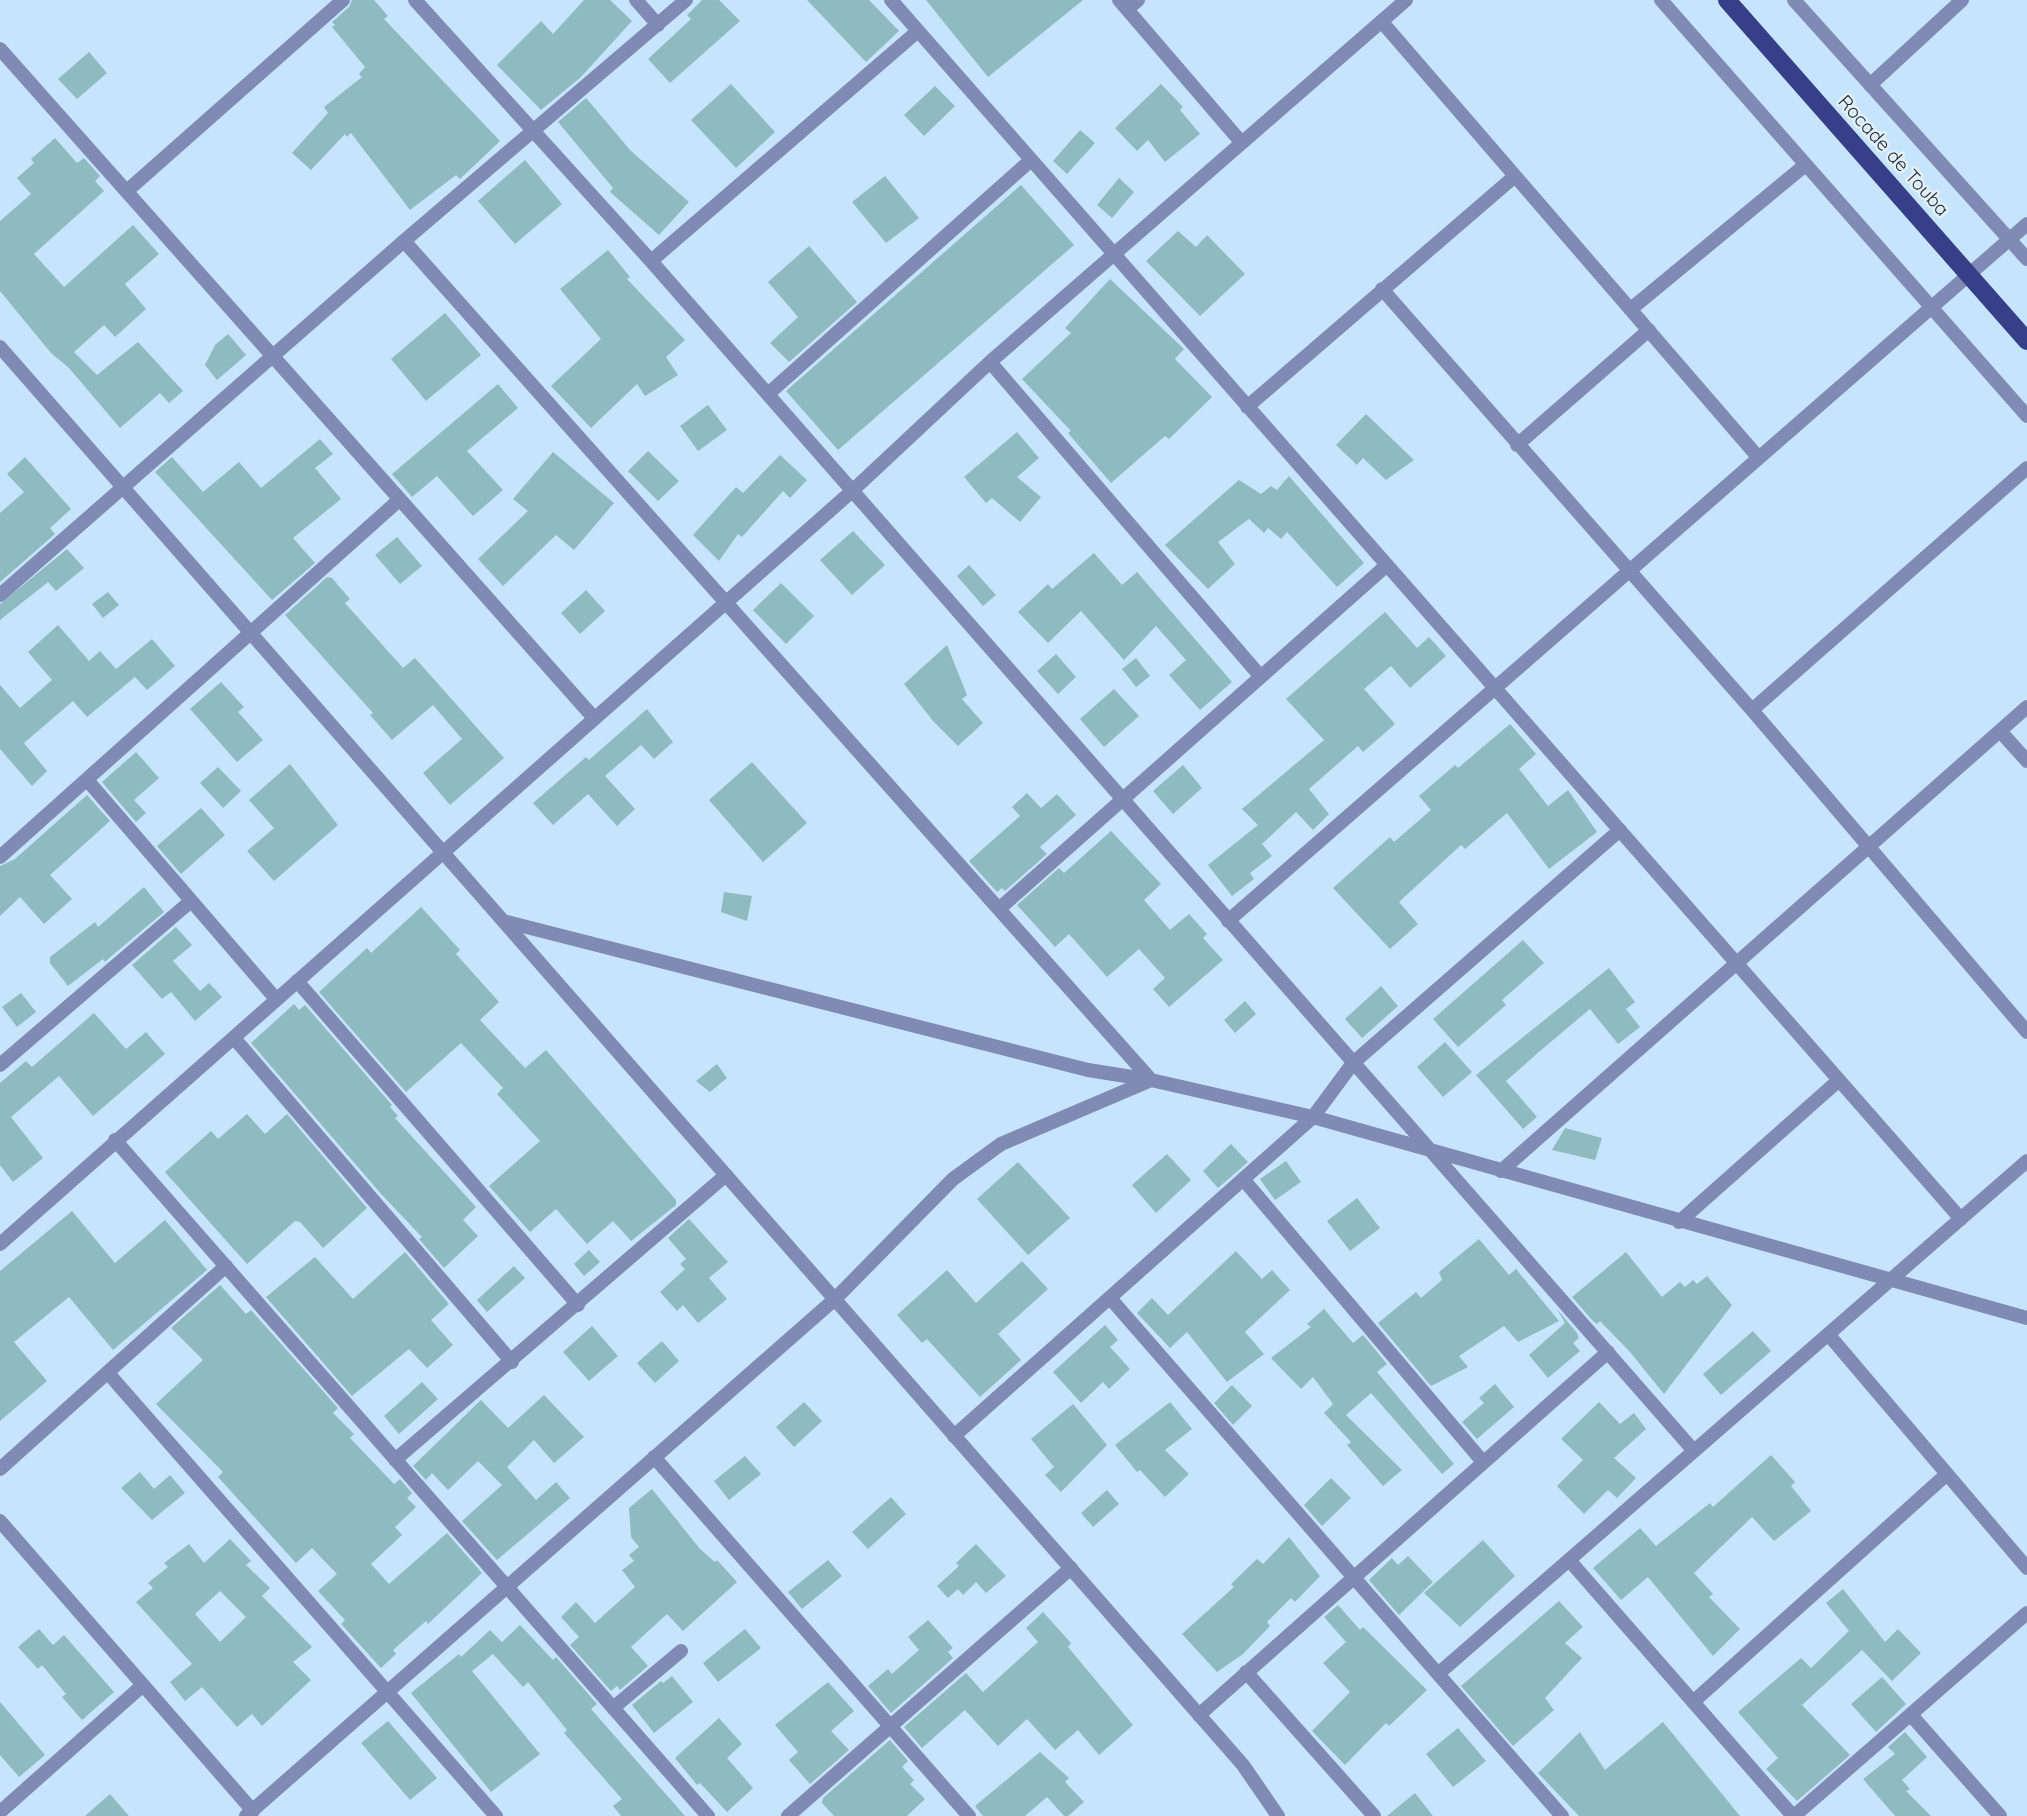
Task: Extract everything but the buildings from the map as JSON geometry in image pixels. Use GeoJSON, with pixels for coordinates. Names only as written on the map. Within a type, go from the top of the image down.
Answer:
{"type":"FeatureCollection","features":[{"type":"Feature","properties":{"kind":"main road","name":"Rocade de Touba"},"geometry":{"type":"LineString","coordinates":[[1727,0],[2027,341]]}},
{"type":"Feature","properties":{"kind":"street"},"geometry":{"type":"LineString","coordinates":[[128,190],[343,0]]}},
{"type":"Feature","properties":{"kind":"street"},"geometry":{"type":"LineString","coordinates":[[415,0],[651,261],[1694,1451]]}},
{"type":"Feature","properties":{"kind":"street"},"geometry":{"type":"LineString","coordinates":[[636,0],[657,25]]}},
{"type":"Feature","properties":{"kind":"street"},"geometry":{"type":"LineString","coordinates":[[0,595],[404,241],[686,0]]}},
{"type":"Feature","properties":{"kind":"street"},"geometry":{"type":"LineString","coordinates":[[891,0],[1961,1219]]}},
{"type":"Feature","properties":{"kind":"street"},"geometry":{"type":"LineString","coordinates":[[2,1237],[234,1038],[851,492],[990,362],[1114,252],[1406,0]]}},
{"type":"Feature","properties":{"kind":"street"},"geometry":{"type":"LineString","coordinates":[[1661,0],[1804,166],[2027,416]]}},
{"type":"Feature","properties":{"kind":"street"},"geometry":{"type":"LineString","coordinates":[[1794,0],[2027,259]]}},
{"type":"Feature","properties":{"kind":"street"},"geometry":{"type":"LineString","coordinates":[[1870,85],[1962,0]]}},
{"type":"Feature","properties":{"kind":"street"},"geometry":{"type":"LineString","coordinates":[[1128,3],[1241,142]]}},
{"type":"Feature","properties":{"kind":"street"},"geometry":{"type":"LineString","coordinates":[[1382,22],[1758,457]]}},
{"type":"Feature","properties":{"kind":"street"},"geometry":{"type":"LineString","coordinates":[[651,261],[918,31]]}},
{"type":"Feature","properties":{"kind":"street"},"geometry":{"type":"LineString","coordinates":[[0,49],[128,190],[272,359],[594,718]]}},
{"type":"Feature","properties":{"kind":"street"},"geometry":{"type":"LineString","coordinates":[[768,394],[1031,160]]}},
{"type":"Feature","properties":{"kind":"street"},"geometry":{"type":"LineString","coordinates":[[1631,309],[1804,166]]}},
{"type":"Feature","properties":{"kind":"street"},"geometry":{"type":"LineString","coordinates":[[1247,407],[1515,176]]}},
{"type":"Feature","properties":{"kind":"street"},"geometry":{"type":"LineString","coordinates":[[1228,921],[2027,224]]}},
{"type":"Feature","properties":{"kind":"street"},"geometry":{"type":"LineString","coordinates":[[404,241],[728,601],[1151,1080]]}},
{"type":"Feature","properties":{"kind":"street"},"geometry":{"type":"LineString","coordinates":[[1382,289],[1752,710],[1867,848],[2027,1032]]}},
{"type":"Feature","properties":{"kind":"street"},"geometry":{"type":"LineString","coordinates":[[1517,445],[1649,330]]}},
{"type":"Feature","properties":{"kind":"street"},"geometry":{"type":"LineString","coordinates":[[0,347],[1199,1714],[1242,1765],[1278,1816]]}},
{"type":"Feature","properties":{"kind":"street"},"geometry":{"type":"LineString","coordinates":[[990,362],[1261,677]]}},
{"type":"Feature","properties":{"kind":"street"},"geometry":{"type":"LineString","coordinates":[[1752,710],[2027,468]]}},
{"type":"Feature","properties":{"kind":"street"},"geometry":{"type":"LineString","coordinates":[[0,857],[399,500]]}},
{"type":"Feature","properties":{"kind":"street"},"geometry":{"type":"LineString","coordinates":[[1000,908],[1387,565]]}},
{"type":"Feature","properties":{"kind":"street"},"geometry":{"type":"LineString","coordinates":[[1501,1171],[2027,707]]}},
{"type":"Feature","properties":{"kind":"street"},"geometry":{"type":"LineString","coordinates":[[2000,731],[2027,761]]}},
{"type":"Feature","properties":{"kind":"street"},"geometry":{"type":"LineString","coordinates":[[88,781],[276,999]]}},
{"type":"Feature","properties":{"kind":"street"},"geometry":{"type":"LineString","coordinates":[[954,1436],[1313,1116],[1353,1063],[1620,830]]}},
{"type":"Feature","properties":{"kind":"street"},"geometry":{"type":"LineString","coordinates":[[0,1065],[191,901]]}},
{"type":"Feature","properties":{"kind":"street"},"geometry":{"type":"LineString","coordinates":[[507,922],[1088,1070],[1151,1080],[1313,1116],[1889,1282],[2027,1318]]}},
{"type":"Feature","properties":{"kind":"street"},"geometry":{"type":"LineString","coordinates":[[297,981],[578,1305]]}},
{"type":"Feature","properties":{"kind":"street"},"geometry":{"type":"LineString","coordinates":[[234,1038],[512,1362]]}},
{"type":"Feature","properties":{"kind":"street"},"geometry":{"type":"LineString","coordinates":[[0,1521],[250,1813],[835,1299],[953,1179],[1001,1144],[1151,1080]]}},
{"type":"Feature","properties":{"kind":"street"},"geometry":{"type":"LineString","coordinates":[[1679,1222],[1839,1080]]}},
{"type":"Feature","properties":{"kind":"street"},"geometry":{"type":"LineString","coordinates":[[115,1140],[708,1816]]}},
{"type":"Feature","properties":{"kind":"street"},"geometry":{"type":"LineString","coordinates":[[1438,1674],[2027,1161]]}},
{"type":"Feature","properties":{"kind":"street"},"geometry":{"type":"LineString","coordinates":[[395,1460],[726,1175]]}},
{"type":"Feature","properties":{"kind":"street"},"geometry":{"type":"LineString","coordinates":[[1242,1180],[1483,1462]]}},
{"type":"Feature","properties":{"kind":"street"},"geometry":{"type":"LineString","coordinates":[[0,1468],[226,1266]]}},
{"type":"Feature","properties":{"kind":"street"},"geometry":{"type":"LineString","coordinates":[[1110,1298],[1562,1816]]}},
{"type":"Feature","properties":{"kind":"street"},"geometry":{"type":"LineString","coordinates":[[1828,1334],[2027,1568]]}},
{"type":"Feature","properties":{"kind":"street"},"geometry":{"type":"LineString","coordinates":[[1199,1714],[1608,1352]]}},
{"type":"Feature","properties":{"kind":"street"},"geometry":{"type":"LineString","coordinates":[[108,1373],[496,1816]]}},
{"type":"Feature","properties":{"kind":"street"},"geometry":{"type":"LineString","coordinates":[[654,1457],[969,1816]]}},
{"type":"Feature","properties":{"kind":"street"},"geometry":{"type":"LineString","coordinates":[[1693,1702],[1947,1474]]}},
{"type":"Feature","properties":{"kind":"street"},"geometry":{"type":"LineString","coordinates":[[1569,1560],[1793,1816],[2027,1613]]}},
{"type":"Feature","properties":{"kind":"street"},"geometry":{"type":"LineString","coordinates":[[788,1816],[1070,1568]]}},
{"type":"Feature","properties":{"kind":"street"},"geometry":{"type":"LineString","coordinates":[[612,1708],[681,1651]]}},
{"type":"Feature","properties":{"kind":"street"},"geometry":{"type":"LineString","coordinates":[[1246,1672],[1374,1816]]}},
{"type":"Feature","properties":{"kind":"street"},"geometry":{"type":"LineString","coordinates":[[0,1812],[143,1685]]}},
{"type":"Feature","properties":{"kind":"street"},"geometry":{"type":"LineString","coordinates":[[1910,1715],[2000,1816]]}}]}
